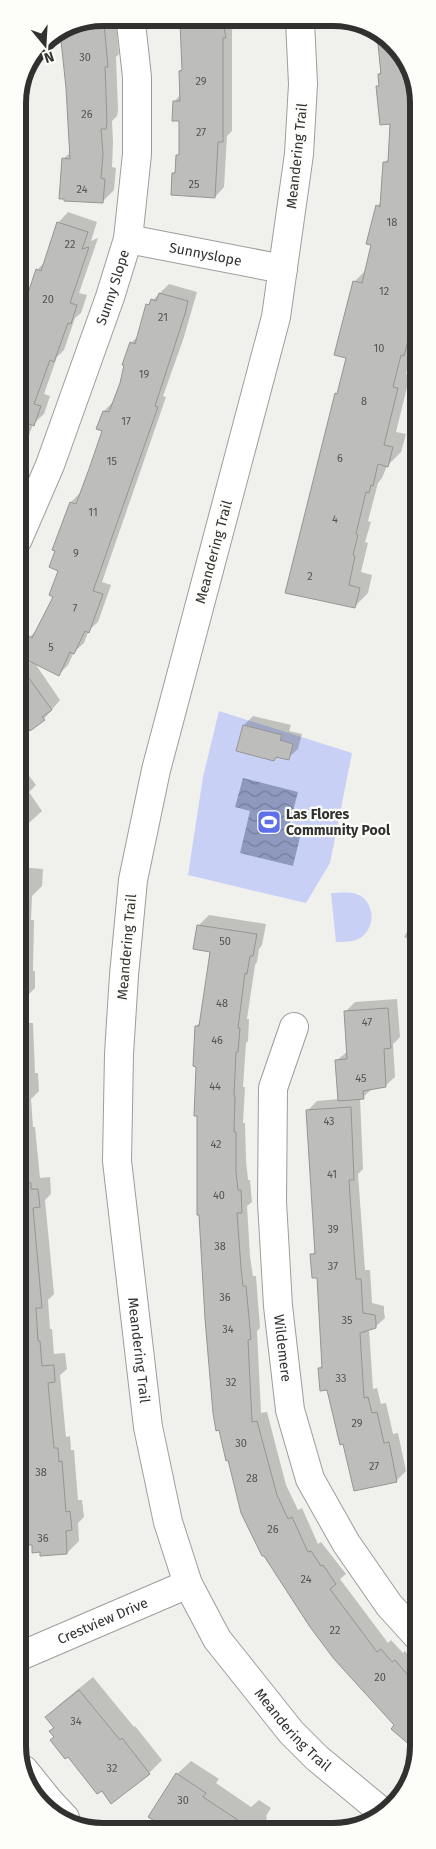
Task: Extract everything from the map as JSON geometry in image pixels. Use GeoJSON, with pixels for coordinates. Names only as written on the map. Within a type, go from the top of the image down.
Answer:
{"type":"FeatureCollection","features":[{"type":"Feature","properties":{"kind":"street","name":"Sunny Slope"},"geometry":{"type":"LineString","coordinates":[[26,520],[53,456],[110,297],[128,239],[137,154],[138,77],[131,26]]}},
{"type":"Feature","properties":{"kind":"street","name":"Meandering Trail"},"geometry":{"type":"LineString","coordinates":[[300,26],[303,84],[299,154],[276,317],[156,770],[133,880],[119,1054],[117,1161],[148,1427],[168,1522],[188,1584],[217,1640],[291,1732],[317,1758],[378,1808]]}},
{"type":"Feature","properties":{"kind":"street","name":"Sunnyslope"},"geometry":{"type":"LineString","coordinates":[[128,239],[283,269]]}},
{"type":"Feature","properties":{"kind":"street","name":"Wildemere"},"geometry":{"type":"LineString","coordinates":[[294,1027],[273,1088],[273,1211],[278,1306],[290,1410],[310,1479],[346,1544],[389,1605],[410,1628]]}},
{"type":"Feature","properties":{"kind":"street","name":"Crestview Drive"},"geometry":{"type":"LineString","coordinates":[[26,1654],[188,1584]]}},
{"type":"Feature","properties":{"kind":"shaded area"},"geometry":{"type":"Polygon","coordinates":[[[219,711],[352,753],[330,863],[306,903],[188,875],[203,777],[219,711]]]}},
{"type":"Feature","properties":{"kind":"shaded area"},"geometry":{"type":"Polygon","coordinates":[[[331,893],[356,894],[365,899],[372,916],[369,929],[360,938],[336,942],[331,893]]]}},
{"type":"Feature","properties":{"kind":"water","name":"Las Flores Community Pool"},"geometry":{"type":"Polygon","coordinates":[[[243,778],[298,792],[287,834],[300,837],[293,866],[240,853],[250,811],[235,807],[243,778]]]}},
{"type":"Feature","properties":{"kind":"building"},"geometry":{"type":"Polygon","coordinates":[[[104,26],[108,67],[105,67],[107,122],[106,129],[101,129],[103,154],[101,178],[105,179],[103,203],[64,201],[64,199],[59,199],[62,158],[70,159],[61,39],[74,32],[104,26]]]}},
{"type":"Feature","properties":{"kind":"building"},"geometry":{"type":"Polygon","coordinates":[[[180,26],[224,26],[226,38],[223,38],[223,142],[218,142],[215,198],[171,195],[172,173],[175,173],[176,155],[179,155],[179,121],[172,121],[173,101],[180,101],[179,71],[182,70],[180,26]]]}},
{"type":"Feature","properties":{"kind":"building"},"geometry":{"type":"Polygon","coordinates":[[[378,41],[397,60],[406,78],[409,93],[410,333],[404,356],[401,355],[393,387],[398,388],[384,445],[393,447],[388,467],[378,464],[373,486],[371,485],[369,493],[366,492],[356,534],[358,535],[349,585],[360,588],[355,608],[285,593],[335,393],[337,394],[346,358],[334,355],[353,281],[362,283],[371,245],[366,244],[376,205],[380,207],[383,162],[388,162],[390,124],[380,125],[376,86],[379,86],[378,74],[381,74],[378,41]]]}},
{"type":"Feature","properties":{"kind":"building"},"geometry":{"type":"Polygon","coordinates":[[[57,222],[88,232],[82,249],[89,247],[70,303],[77,305],[71,324],[68,323],[54,362],[50,360],[34,404],[41,406],[34,426],[27,423],[26,426],[26,299],[36,269],[41,271],[57,222]]]}},
{"type":"Feature","properties":{"kind":"building"},"geometry":{"type":"Polygon","coordinates":[[[159,293],[188,301],[155,406],[158,407],[93,591],[103,594],[89,633],[85,631],[74,654],[70,652],[59,676],[26,660],[26,642],[29,636],[32,638],[53,597],[49,595],[58,571],[49,567],[55,551],[52,550],[70,502],[76,504],[89,469],[102,431],[96,429],[103,411],[109,412],[120,383],[124,365],[122,365],[130,342],[135,344],[146,304],[149,305],[151,299],[156,301],[159,293]]]}},
{"type":"Feature","properties":{"kind":"building"},"geometry":{"type":"Polygon","coordinates":[[[26,674],[52,710],[42,717],[45,720],[30,731],[28,728],[26,729],[26,674]]]}},
{"type":"Feature","properties":{"kind":"building"},"geometry":{"type":"Polygon","coordinates":[[[243,725],[282,735],[280,740],[293,744],[289,760],[276,757],[274,761],[236,751],[243,725]]]}},
{"type":"Feature","properties":{"kind":"building"},"geometry":{"type":"Polygon","coordinates":[[[197,925],[257,934],[253,956],[250,956],[247,974],[245,973],[238,1028],[240,1028],[238,1052],[236,1052],[234,1096],[236,1172],[238,1190],[241,1190],[242,1213],[237,1213],[243,1286],[246,1286],[251,1339],[248,1340],[252,1422],[257,1421],[277,1495],[288,1519],[292,1517],[308,1552],[311,1551],[336,1584],[330,1589],[377,1652],[381,1649],[392,1662],[395,1660],[410,1678],[410,1745],[391,1729],[394,1725],[334,1659],[310,1627],[264,1556],[262,1556],[241,1513],[219,1430],[216,1431],[205,1319],[199,1215],[197,1215],[197,1116],[194,1116],[196,1067],[193,1066],[195,1026],[199,1026],[210,952],[193,949],[197,925]]]}},
{"type":"Feature","properties":{"kind":"building"},"geometry":{"type":"Polygon","coordinates":[[[388,1008],[391,1048],[384,1049],[386,1087],[363,1091],[364,1099],[338,1101],[335,1060],[347,1059],[344,1011],[388,1008]]]}},
{"type":"Feature","properties":{"kind":"building"},"geometry":{"type":"Polygon","coordinates":[[[351,1107],[354,1180],[349,1180],[356,1279],[361,1279],[363,1313],[375,1315],[376,1322],[376,1328],[360,1333],[364,1398],[368,1397],[372,1413],[377,1412],[384,1443],[389,1442],[397,1482],[354,1491],[343,1444],[340,1445],[327,1390],[320,1391],[318,1368],[322,1368],[317,1278],[312,1278],[310,1254],[315,1254],[306,1110],[351,1107]]]}},
{"type":"Feature","properties":{"kind":"building"},"geometry":{"type":"Polygon","coordinates":[[[26,1183],[31,1183],[31,1189],[38,1189],[40,1207],[33,1208],[42,1308],[36,1308],[38,1341],[40,1341],[42,1366],[54,1365],[55,1382],[48,1383],[54,1448],[58,1448],[59,1462],[62,1461],[66,1512],[70,1511],[72,1530],[66,1531],[67,1554],[40,1556],[40,1552],[32,1553],[32,1545],[26,1545],[26,1183]]]}},
{"type":"Feature","properties":{"kind":"building"},"geometry":{"type":"Polygon","coordinates":[[[79,1690],[120,1740],[122,1738],[150,1774],[111,1804],[102,1791],[97,1794],[68,1757],[65,1759],[50,1740],[54,1737],[49,1731],[54,1728],[45,1717],[79,1690]]]}},
{"type":"Feature","properties":{"kind":"building"},"geometry":{"type":"Polygon","coordinates":[[[176,1773],[206,1793],[203,1797],[242,1823],[158,1823],[148,1817],[176,1773]]]}},
{"type":"Feature","properties":{"kind":"place","name":"Las Flores Community Pool"},"geometry":{"type":"Point","coordinates":[269,822]}}]}
